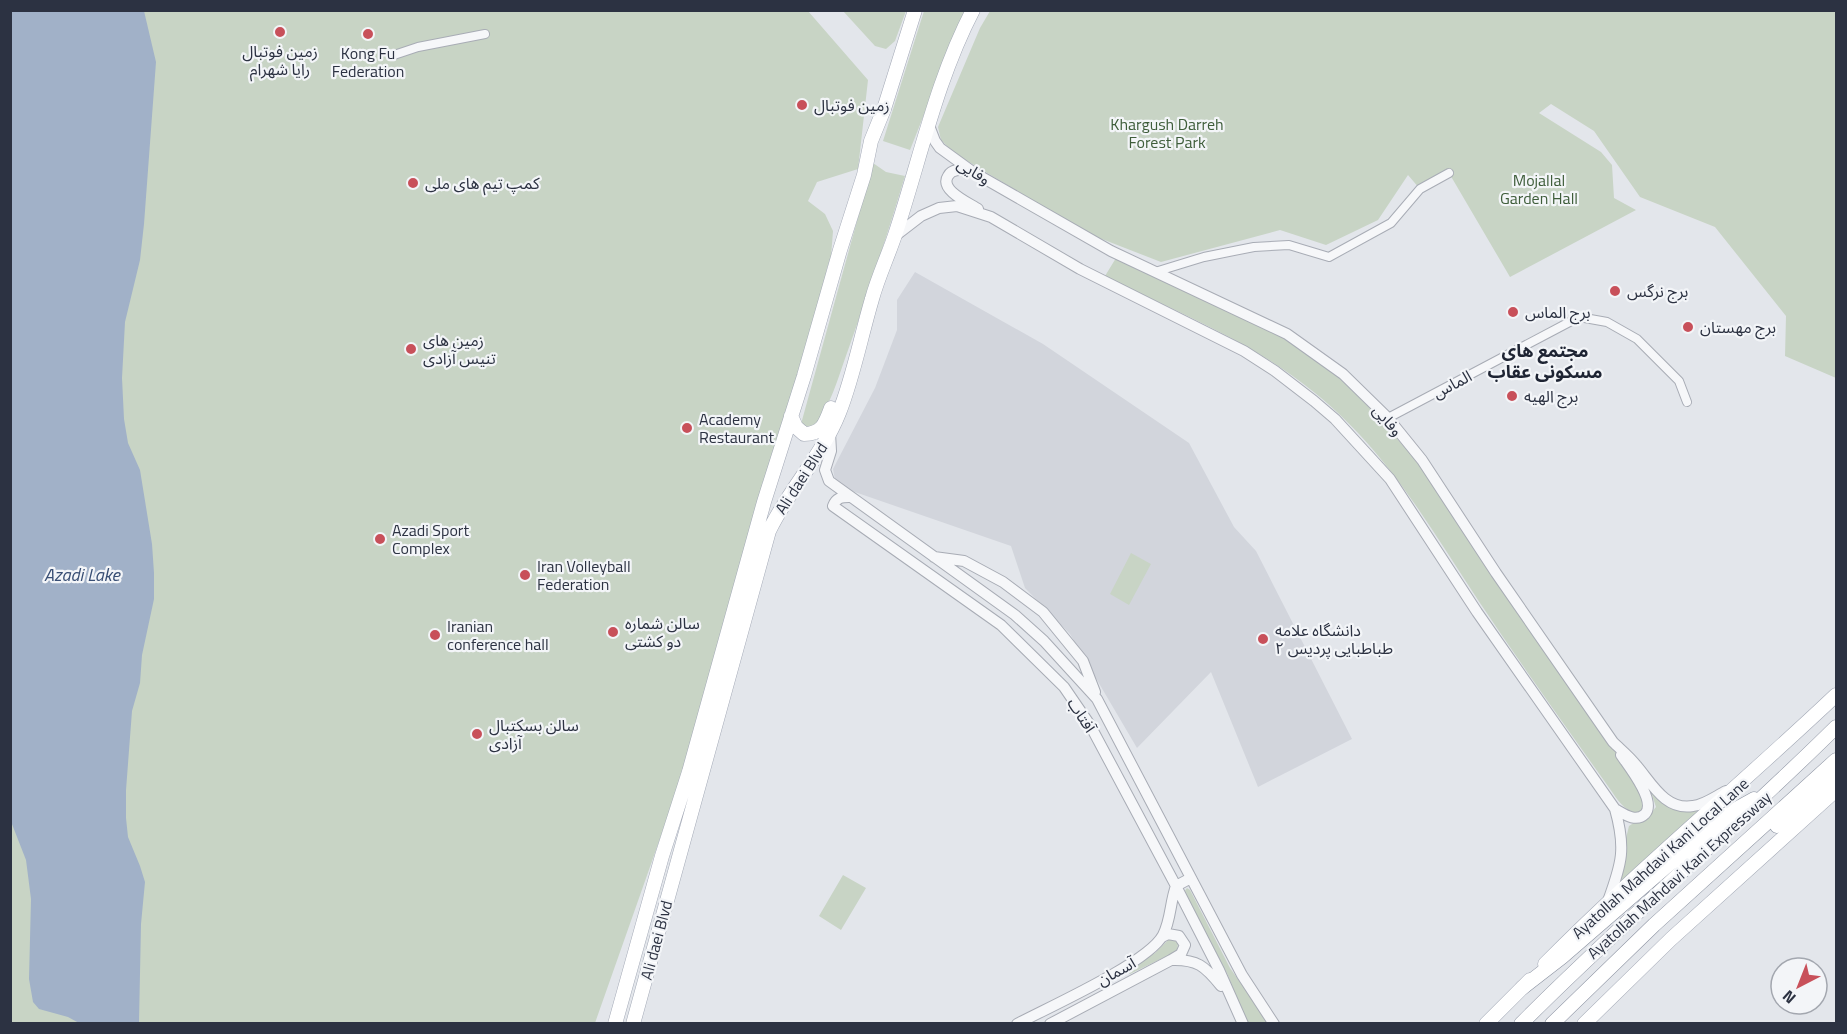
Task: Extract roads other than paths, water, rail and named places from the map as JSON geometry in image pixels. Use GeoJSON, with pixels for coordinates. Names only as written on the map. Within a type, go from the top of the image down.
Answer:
{"type":"FeatureCollection","features":[{"type":"Feature","properties":{"kind":"main road","name":"Ali daei Blvd"},"geometry":{"type":"LineString","coordinates":[[615,1023],[662,856],[689,772],[764,502],[866,168],[871,141],[884,109],[915,10]]}},
{"type":"Feature","properties":{"kind":"main road","name":"Ali daei Blvd"},"geometry":{"type":"LineString","coordinates":[[633,1023],[770,531],[780,507],[819,452],[840,412],[873,294],[895,236],[928,123],[959,36],[973,10]]}},
{"type":"Feature","properties":{"kind":"main road"},"geometry":{"type":"LineString","coordinates":[[791,416],[796,427],[804,434],[814,434],[820,430],[857,351]]}},
{"type":"Feature","properties":{"kind":"main road","name":"Ayatollah Mahdavi Kani Local Lane"},"geometry":{"type":"LineString","coordinates":[[1486,1023],[1651,862],[1836,695]]}},
{"type":"Feature","properties":{"kind":"main road","name":"Ayatollah Mahdavi Kani Expressway"},"geometry":{"type":"LineString","coordinates":[[1521,1023],[1647,902],[1777,786],[1836,727]]}},
{"type":"Feature","properties":{"kind":"main road","name":"Ayatollah Mahdavi Kani Expressway"},"geometry":{"type":"LineString","coordinates":[[1552,1023],[1654,925],[1836,760]]}},
{"type":"Feature","properties":{"kind":"main road"},"geometry":{"type":"LineString","coordinates":[[1739,848],[1764,838],[1836,775]]}},
{"type":"Feature","properties":{"kind":"main road"},"geometry":{"type":"LineString","coordinates":[[1522,988],[1562,957],[1727,814],[1777,786]]}},
{"type":"Feature","properties":{"kind":"main road"},"geometry":{"type":"LineString","coordinates":[[1584,1023],[1671,939],[1836,790]]}},
{"type":"Feature","properties":{"kind":"street"},"geometry":{"type":"LineString","coordinates":[[391,56],[418,47],[485,34]]}},
{"type":"Feature","properties":{"kind":"street","name":"وفایی"},"geometry":{"type":"LineString","coordinates":[[928,123],[940,148],[973,172],[1086,238],[1287,334],[1343,374],[1388,418],[1428,470],[1613,742],[1635,763],[1661,796],[1677,805],[1696,806],[1742,782]]}},
{"type":"Feature","properties":{"kind":"street"},"geometry":{"type":"LineString","coordinates":[[973,172],[954,170],[946,179],[947,186],[991,217],[1080,269],[1244,351],[1301,390],[1335,419],[1390,479],[1478,612],[1615,808],[1622,834],[1622,852],[1620,867],[1607,904]]}},
{"type":"Feature","properties":{"kind":"street"},"geometry":{"type":"LineString","coordinates":[[1155,272],[1204,257],[1254,247],[1288,245],[1329,257],[1391,223],[1419,189],[1449,172]]}},
{"type":"Feature","properties":{"kind":"street"},"geometry":{"type":"LineString","coordinates":[[895,236],[921,216],[939,208],[957,206],[991,217]]}},
{"type":"Feature","properties":{"kind":"street","name":"الماس"},"geometry":{"type":"LineString","coordinates":[[1388,418],[1579,317],[1607,322],[1637,339],[1679,381],[1688,402]]}},
{"type":"Feature","properties":{"kind":"street","name":"آفتاب"},"geometry":{"type":"LineString","coordinates":[[830,433],[831,451],[825,470],[829,481],[1015,615],[1044,641],[1098,701],[1242,975],[1274,1023]]}},
{"type":"Feature","properties":{"kind":"street","name":"آفتاب"},"geometry":{"type":"LineString","coordinates":[[849,497],[840,497],[833,506],[1001,624],[1064,687],[1090,725],[1176,886],[1243,1023]]}},
{"type":"Feature","properties":{"kind":"street"},"geometry":{"type":"LineString","coordinates":[[932,556],[964,561],[1004,582],[1043,612],[1083,661],[1098,701]]}},
{"type":"Feature","properties":{"kind":"street"},"geometry":{"type":"LineString","coordinates":[[1613,742],[1647,796],[1649,804],[1647,812],[1640,817],[1632,818],[1615,808]]}},
{"type":"Feature","properties":{"kind":"street"},"geometry":{"type":"LineString","coordinates":[[1171,960],[1180,954],[1184,943],[1179,936],[1174,934],[1162,937],[1176,886],[1191,878]]}},
{"type":"Feature","properties":{"kind":"street","name":"آسمان"},"geometry":{"type":"LineString","coordinates":[[1017,1023],[1132,963],[1151,950],[1162,937]]}},
{"type":"Feature","properties":{"kind":"street"},"geometry":{"type":"LineString","coordinates":[[1171,960],[1186,959],[1200,964],[1211,973],[1232,1000]]}},
{"type":"Feature","properties":{"kind":"street","name":"آسمان"},"geometry":{"type":"LineString","coordinates":[[1050,1023],[1171,960]]}},
{"type":"Feature","properties":{"kind":"water","name":"Azadi Lake"},"geometry":{"type":"Polygon","coordinates":[[[10,11],[144,11],[156,62],[144,224],[140,260],[125,322],[122,378],[124,419],[128,443],[140,470],[152,544],[154,573],[154,599],[142,655],[140,683],[132,711],[126,790],[128,837],[145,882],[141,924],[139,1023],[79,1023],[68,1017],[39,1009],[33,1002],[29,979],[31,899],[26,860],[10,819],[10,11]]]}},
{"type":"Feature","properties":{"kind":"place","name":"زمین فوتبال رایا شهرام"},"geometry":{"type":"Point","coordinates":[280,32]}},
{"type":"Feature","properties":{"kind":"place","name":"Kong Fu Federation"},"geometry":{"type":"Point","coordinates":[368,34]}},
{"type":"Feature","properties":{"kind":"place","name":"زمین فوتبال"},"geometry":{"type":"Point","coordinates":[802,105]}},
{"type":"Feature","properties":{"kind":"place","name":"کمپ تیم های ملی"},"geometry":{"type":"Point","coordinates":[413,183]}},
{"type":"Feature","properties":{"kind":"place","name":"برج نرگس"},"geometry":{"type":"Point","coordinates":[1615,291]}},
{"type":"Feature","properties":{"kind":"place","name":"برج الماس"},"geometry":{"type":"Point","coordinates":[1513,312]}},
{"type":"Feature","properties":{"kind":"place","name":"برج مهستان"},"geometry":{"type":"Point","coordinates":[1688,327]}},
{"type":"Feature","properties":{"kind":"place","name":"زمین های تنیس آزادی"},"geometry":{"type":"Point","coordinates":[411,349]}},
{"type":"Feature","properties":{"kind":"place","name":"برج الهیه"},"geometry":{"type":"Point","coordinates":[1512,396]}},
{"type":"Feature","properties":{"kind":"place","name":"Academy Restaurant"},"geometry":{"type":"Point","coordinates":[687,428]}},
{"type":"Feature","properties":{"kind":"place","name":"Azadi Sport Complex"},"geometry":{"type":"Point","coordinates":[380,539]}},
{"type":"Feature","properties":{"kind":"place","name":"Iran Volleyball Federation"},"geometry":{"type":"Point","coordinates":[525,575]}},
{"type":"Feature","properties":{"kind":"place","name":"سالن شماره دو کشتی"},"geometry":{"type":"Point","coordinates":[613,632]}},
{"type":"Feature","properties":{"kind":"place","name":"Iranian conference hall"},"geometry":{"type":"Point","coordinates":[435,635]}},
{"type":"Feature","properties":{"kind":"place","name":"دانشگاه علامه طباطبایی پردیس ۲"},"geometry":{"type":"Point","coordinates":[1263,639]}},
{"type":"Feature","properties":{"kind":"place","name":"سالن بسکتبال آزادی"},"geometry":{"type":"Point","coordinates":[477,734]}},
{"type":"Feature","properties":{"kind":"district","name":"مجتمع های مسکونی عقاب"},"geometry":{"type":"Point","coordinates":[1545,361]}},
{"type":"Feature","properties":{"kind":"park label","name":"Khargush Darreh Forest Park"},"geometry":{"type":"Point","coordinates":[1167,133]}},
{"type":"Feature","properties":{"kind":"park label","name":"Mojallal Garden Hall"},"geometry":{"type":"Point","coordinates":[1539,189]}}]}
